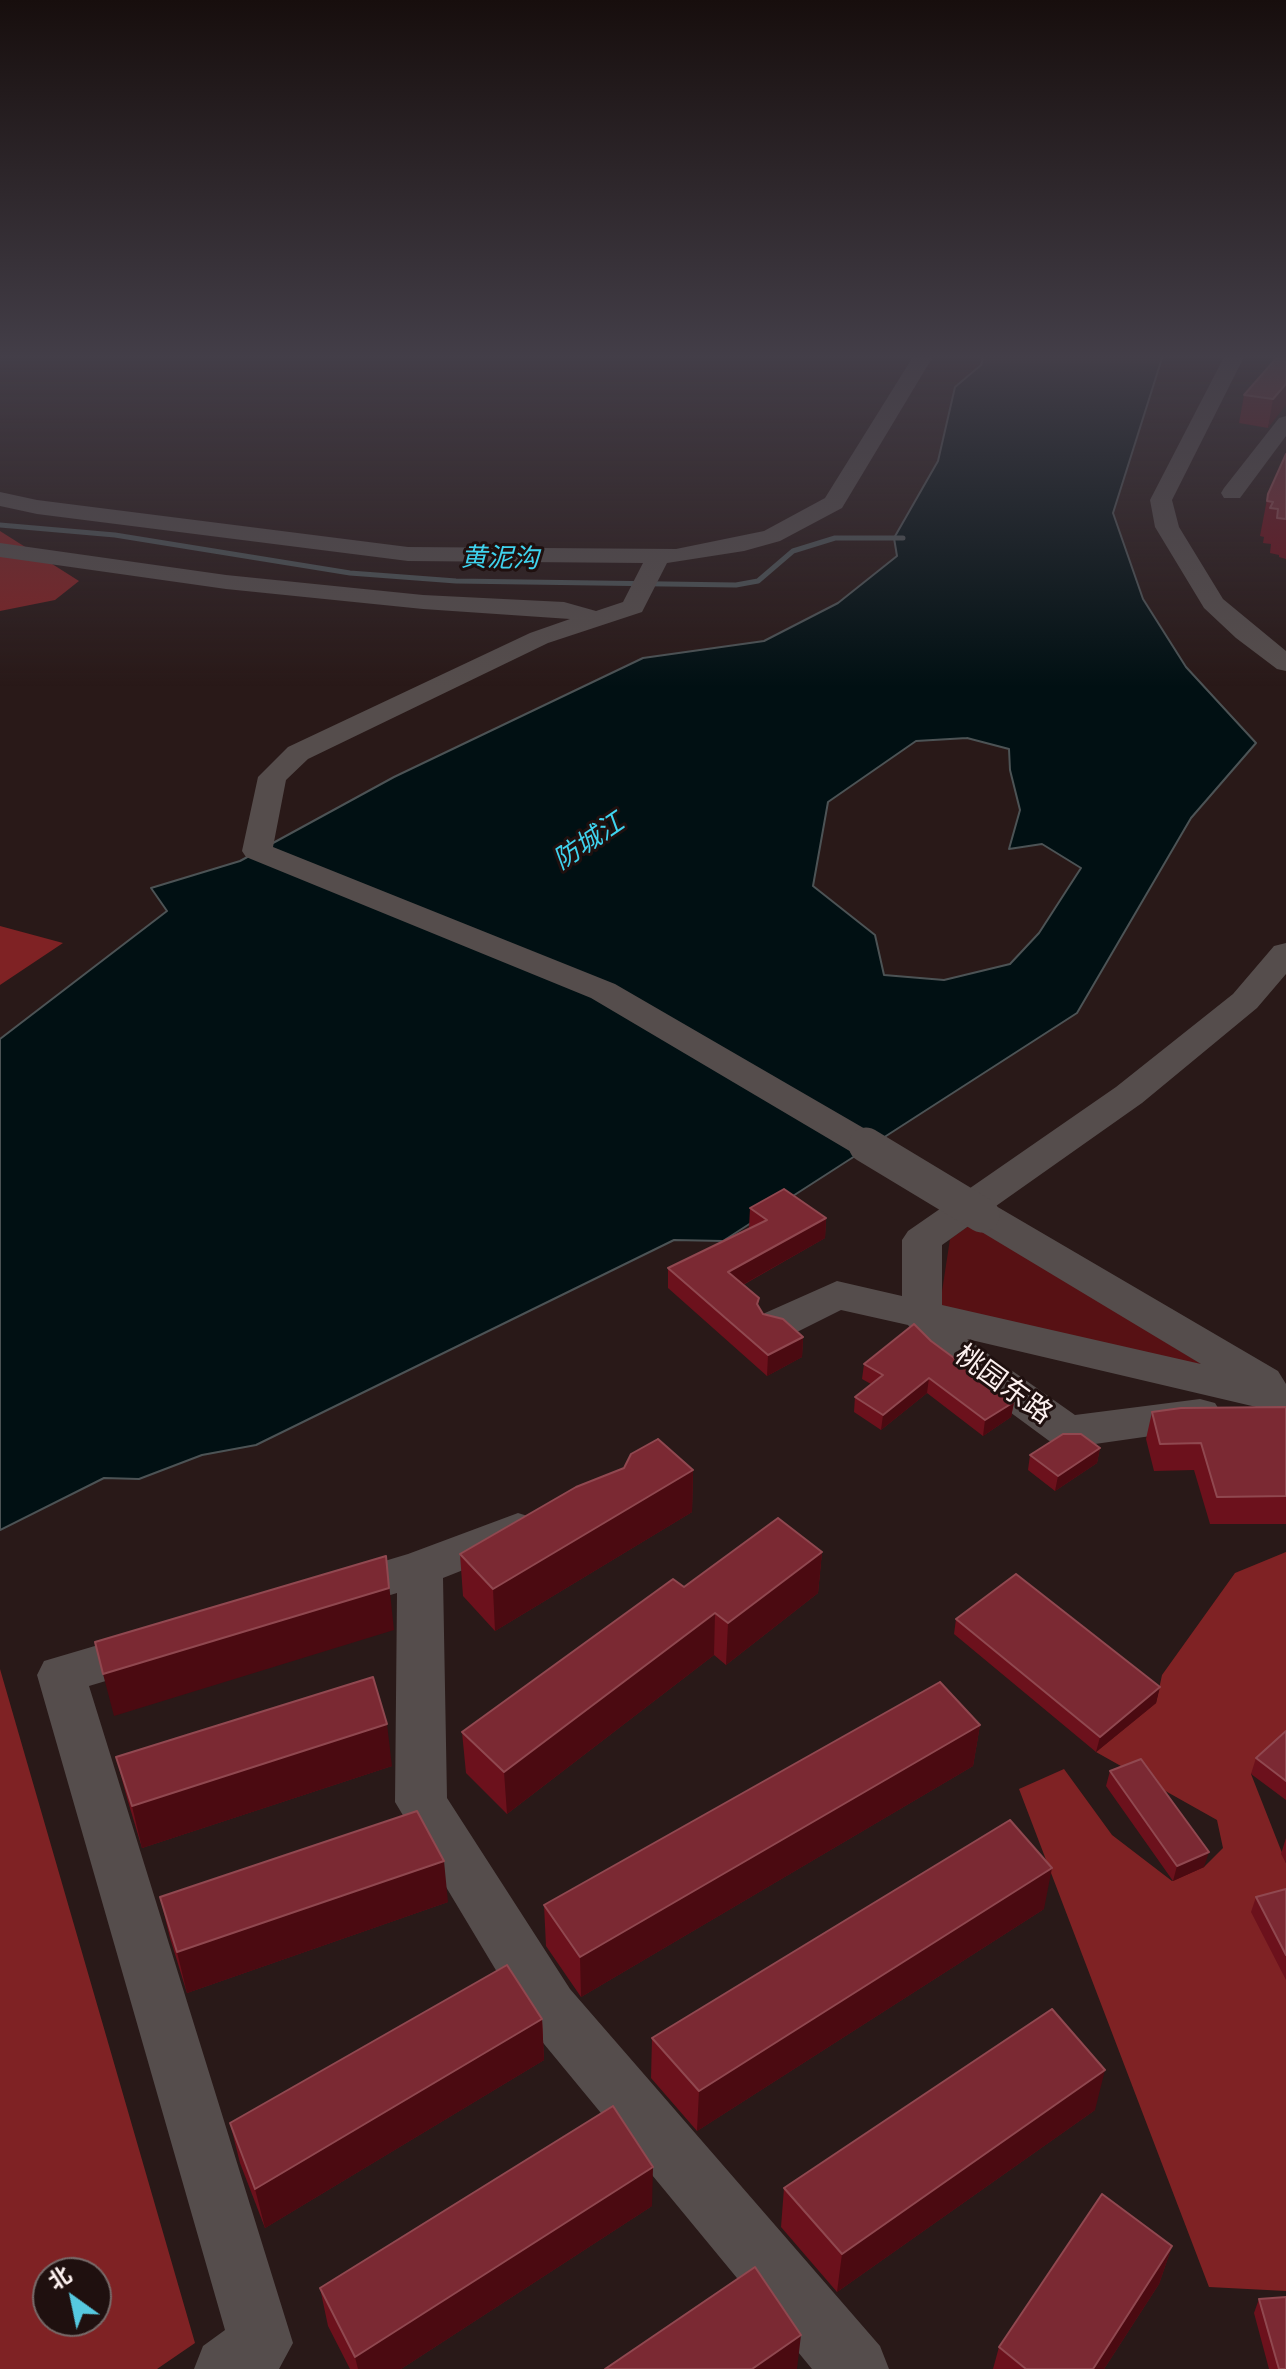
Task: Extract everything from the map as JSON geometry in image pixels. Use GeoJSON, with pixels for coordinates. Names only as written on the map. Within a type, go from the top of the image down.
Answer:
{"type":"FeatureCollection","features":[{"type":"Feature","properties":{"kind":"street"},"geometry":{"type":"LineString","coordinates":[[0,499],[37,507],[394,552],[658,558],[758,540],[834,503],[857,466]]}},
{"type":"Feature","properties":{"kind":"street"},"geometry":{"type":"LineString","coordinates":[[1182,466],[1161,500],[1167,527],[1213,603],[1245,633],[1286,663]]}},
{"type":"Feature","properties":{"kind":"street"},"geometry":{"type":"LineString","coordinates":[[1232,493],[1253,466]]}},
{"type":"Feature","properties":{"kind":"street"},"geometry":{"type":"LineString","coordinates":[[0,550],[226,582],[423,602],[564,610],[597,619]]}},
{"type":"Feature","properties":{"kind":"street"},"geometry":{"type":"LineString","coordinates":[[658,558],[633,607],[539,638],[298,753],[272,777],[264,803],[257,851],[603,991],[1286,1399]]}},
{"type":"Feature","properties":{"kind":"street"},"geometry":{"type":"LineString","coordinates":[[922,1314],[922,1240],[1129,1095],[1245,1001],[1286,953]]}},
{"type":"Feature","properties":{"kind":"street"},"geometry":{"type":"LineString","coordinates":[[780,1323],[837,1295],[1286,1399]]}},
{"type":"Feature","properties":{"kind":"street","name":"桃园东路"},"geometry":{"type":"LineString","coordinates":[[922,1314],[946,1344],[1067,1432],[1286,1399]]}},
{"type":"Feature","properties":{"kind":"street"},"geometry":{"type":"LineString","coordinates":[[300,1604],[420,1568],[564,1512]]}},
{"type":"Feature","properties":{"kind":"street"},"geometry":{"type":"LineString","coordinates":[[420,1568],[421,1802],[550,2008],[857,2369]]}},
{"type":"Feature","properties":{"kind":"street"},"geometry":{"type":"LineString","coordinates":[[196,1635],[61,1675],[261,2343],[226,2369]]}},
{"type":"Feature","properties":{"kind":"shaded area"},"geometry":{"type":"Polygon","coordinates":[[[0,531],[79,581],[55,600],[0,611],[0,531]]]}},
{"type":"Feature","properties":{"kind":"shaded area"},"geometry":{"type":"Polygon","coordinates":[[[0,926],[63,943],[0,985],[0,926]]]}},
{"type":"Feature","properties":{"kind":"shaded area"},"geometry":{"type":"Polygon","coordinates":[[[973,1223],[1203,1365],[939,1311],[950,1239],[973,1223]]]}},
{"type":"Feature","properties":{"kind":"shaded area"},"geometry":{"type":"Polygon","coordinates":[[[1286,1552],[1286,1741],[1251,1774],[1286,1863],[1286,2291],[1209,2287],[1019,1789],[1064,1769],[1112,1835],[1172,1881],[1204,1867],[1223,1848],[1217,1820],[1096,1752],[1156,1703],[1162,1675],[1235,1573],[1286,1552]]]}},
{"type":"Feature","properties":{"kind":"shaded area"},"geometry":{"type":"Polygon","coordinates":[[[0,1669],[195,2343],[157,2369],[0,2369],[0,1669]]]}},
{"type":"Feature","properties":{"kind":"water","name":"防城江"},"geometry":{"type":"Polygon","coordinates":[[[935,466],[1128,466],[1113,513],[1143,599],[1186,667],[1256,743],[1191,818],[1077,1013],[723,1241],[674,1240],[256,1445],[202,1455],[139,1479],[104,1478],[0,1530],[0,1039],[167,911],[151,888],[240,861],[394,777],[643,658],[764,641],[838,603],[897,556],[894,538],[935,466]],[[967,738],[916,741],[828,802],[813,886],[875,935],[884,975],[944,980],[1010,964],[1039,933],[1081,868],[1042,844],[1009,849],[1020,810],[1010,770],[1009,749],[967,738]]]}},
{"type":"Feature","properties":{"kind":"building"},"geometry":{"type":"Polygon","coordinates":[[[1281,466],[1286,466],[1286,519],[1277,518],[1278,509],[1270,508],[1273,502],[1267,501],[1281,466]]]}},
{"type":"Feature","properties":{"kind":"building"},"geometry":{"type":"Polygon","coordinates":[[[784,1189],[826,1218],[728,1272],[759,1298],[757,1304],[763,1314],[783,1319],[803,1337],[768,1355],[668,1268],[767,1220],[750,1208],[784,1189]]]}},
{"type":"Feature","properties":{"kind":"building"},"geometry":{"type":"Polygon","coordinates":[[[914,1324],[931,1341],[1014,1402],[985,1420],[929,1378],[883,1415],[855,1397],[883,1375],[864,1364],[914,1324]]]}},
{"type":"Feature","properties":{"kind":"building"},"geometry":{"type":"Polygon","coordinates":[[[1286,1407],[1286,1496],[1217,1497],[1201,1443],[1160,1444],[1152,1412],[1181,1408],[1286,1407]]]}},
{"type":"Feature","properties":{"kind":"building"},"geometry":{"type":"Polygon","coordinates":[[[1063,1434],[1081,1434],[1100,1448],[1058,1476],[1030,1455],[1063,1434]]]}},
{"type":"Feature","properties":{"kind":"building"},"geometry":{"type":"Polygon","coordinates":[[[658,1439],[693,1470],[493,1589],[460,1554],[576,1487],[624,1468],[631,1454],[658,1439]]]}},
{"type":"Feature","properties":{"kind":"building"},"geometry":{"type":"Polygon","coordinates":[[[778,1518],[822,1552],[728,1623],[715,1613],[504,1772],[462,1732],[673,1579],[684,1587],[778,1518]]]}},
{"type":"Feature","properties":{"kind":"building"},"geometry":{"type":"Polygon","coordinates":[[[386,1556],[389,1588],[103,1674],[95,1642],[386,1556]]]}},
{"type":"Feature","properties":{"kind":"building"},"geometry":{"type":"Polygon","coordinates":[[[1016,1574],[1160,1687],[1100,1737],[956,1619],[1016,1574]]]}},
{"type":"Feature","properties":{"kind":"building"},"geometry":{"type":"Polygon","coordinates":[[[373,1677],[387,1724],[132,1806],[116,1757],[373,1677]]]}},
{"type":"Feature","properties":{"kind":"building"},"geometry":{"type":"Polygon","coordinates":[[[940,1682],[980,1725],[580,1957],[544,1905],[940,1682]]]}},
{"type":"Feature","properties":{"kind":"building"},"geometry":{"type":"Polygon","coordinates":[[[1286,1731],[1286,1781],[1256,1758],[1286,1731]]]}},
{"type":"Feature","properties":{"kind":"building"},"geometry":{"type":"Polygon","coordinates":[[[1141,1759],[1209,1852],[1177,1866],[1110,1771],[1141,1759]]]}},
{"type":"Feature","properties":{"kind":"building"},"geometry":{"type":"Polygon","coordinates":[[[417,1811],[444,1861],[177,1952],[160,1897],[417,1811]]]}},
{"type":"Feature","properties":{"kind":"building"},"geometry":{"type":"Polygon","coordinates":[[[1010,1820],[1052,1868],[699,2091],[652,2038],[1010,1820]]]}},
{"type":"Feature","properties":{"kind":"building"},"geometry":{"type":"Polygon","coordinates":[[[1286,1889],[1286,1955],[1256,1897],[1286,1889]]]}},
{"type":"Feature","properties":{"kind":"building"},"geometry":{"type":"Polygon","coordinates":[[[507,1965],[542,2019],[255,2189],[230,2123],[507,1965]]]}},
{"type":"Feature","properties":{"kind":"building"},"geometry":{"type":"Polygon","coordinates":[[[1052,2009],[1105,2070],[842,2254],[784,2188],[1052,2009]]]}},
{"type":"Feature","properties":{"kind":"building"},"geometry":{"type":"Polygon","coordinates":[[[613,2106],[653,2167],[355,2357],[320,2288],[613,2106]]]}},
{"type":"Feature","properties":{"kind":"building"},"geometry":{"type":"Polygon","coordinates":[[[1102,2194],[1172,2246],[1093,2369],[1026,2369],[999,2347],[1102,2194]]]}},
{"type":"Feature","properties":{"kind":"building"},"geometry":{"type":"Polygon","coordinates":[[[755,2267],[801,2335],[752,2369],[605,2369],[755,2267]]]}},
{"type":"Feature","properties":{"kind":"building"},"geometry":{"type":"Polygon","coordinates":[[[1286,2297],[1286,2369],[1279,2369],[1259,2299],[1286,2297]]]}},
{"type":"Feature","properties":{"kind":"waterway","name":"黄泥沟"},"geometry":{"type":"LineString","coordinates":[[0,525],[115,535],[350,573],[456,581],[736,585],[758,581],[793,551],[835,538],[903,538]]}}]}
